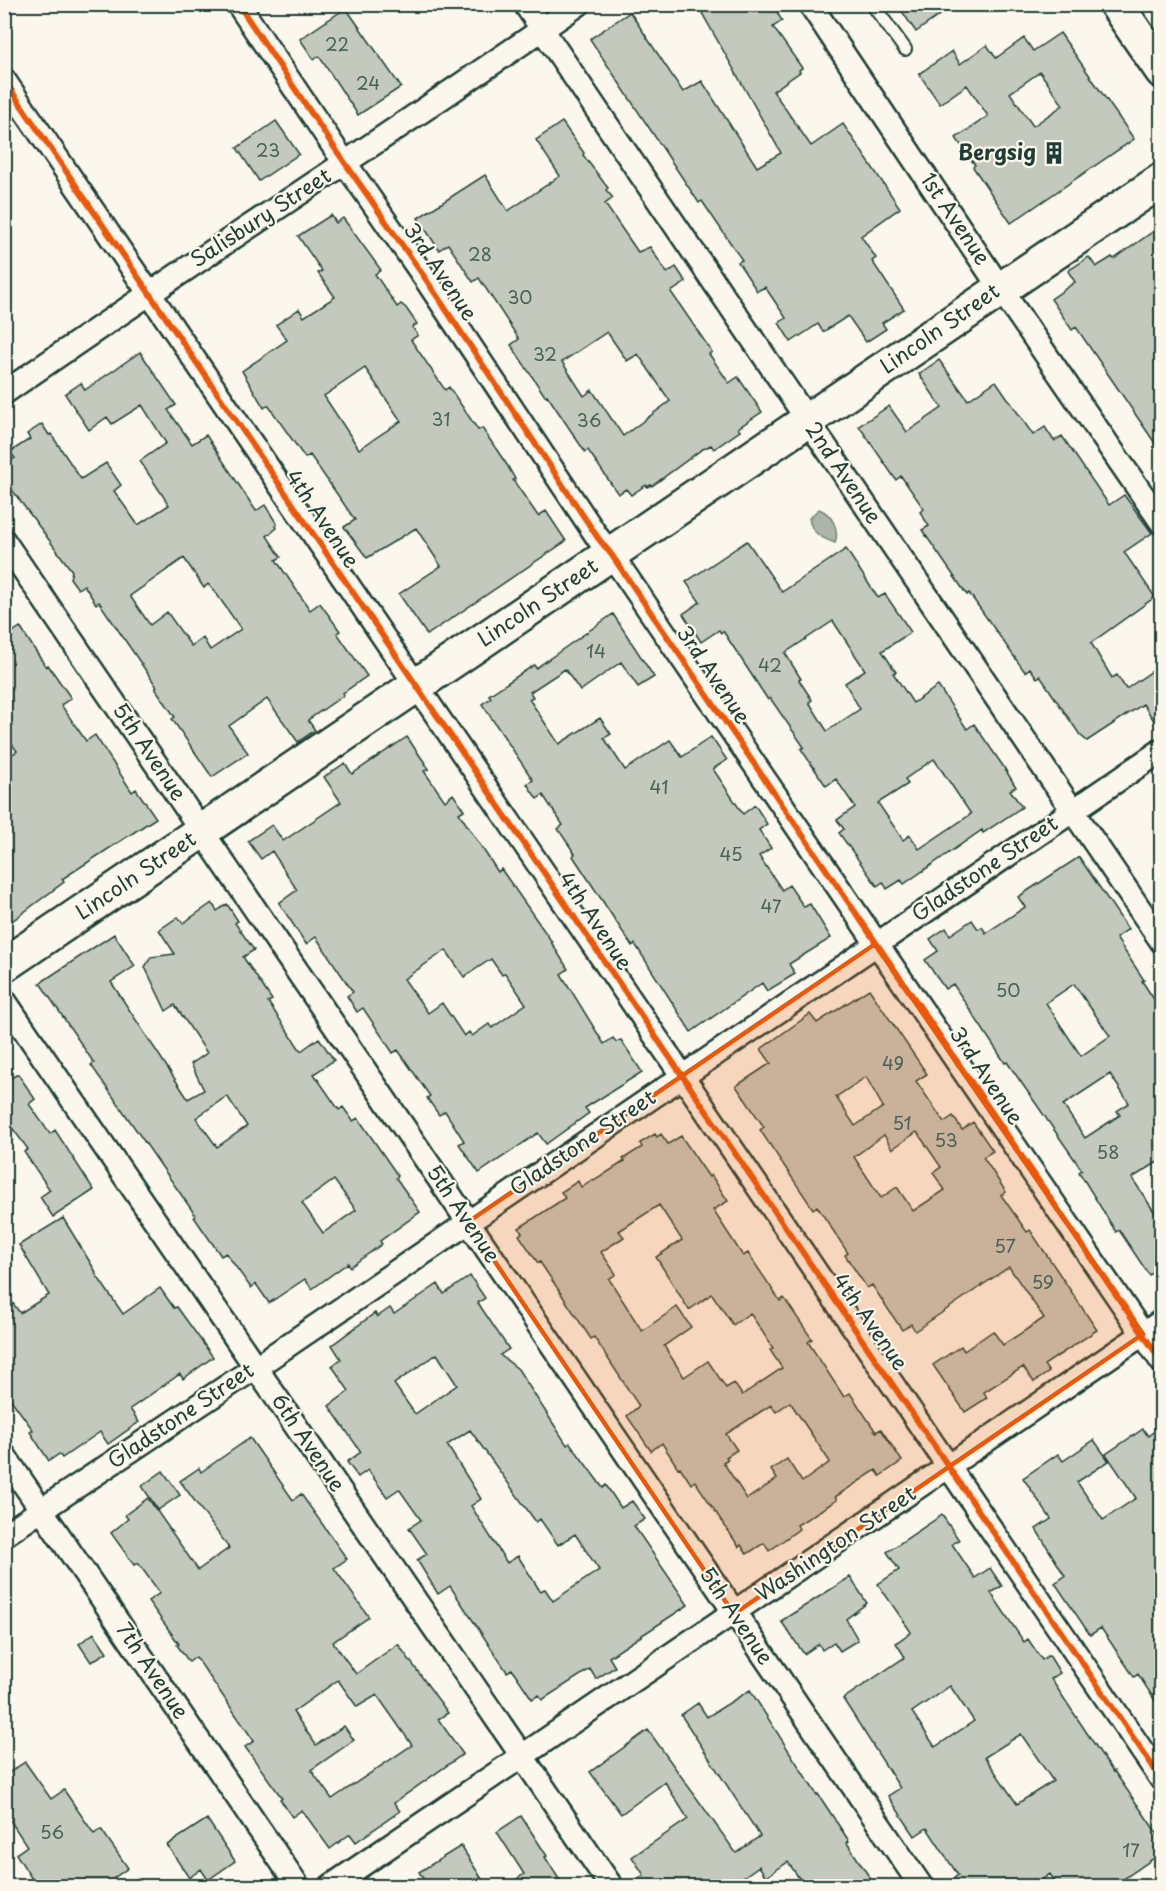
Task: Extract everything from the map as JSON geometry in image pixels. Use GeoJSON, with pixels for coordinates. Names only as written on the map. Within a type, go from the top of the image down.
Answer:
{"type":"FeatureCollection","features":[{"type":"Feature","properties":{"kind":"street","name":"3rd Avenue"},"geometry":{"type":"LineString","coordinates":[[238,4],[598,538],[1161,1362]]}},
{"type":"Feature","properties":{"kind":"street","name":"2nd Avenue"},"geometry":{"type":"LineString","coordinates":[[525,4],[1161,942]]}},
{"type":"Feature","properties":{"kind":"street","name":"Salisbury Street"},"geometry":{"type":"LineString","coordinates":[[4,393],[149,292],[345,163],[579,4]]}},
{"type":"Feature","properties":{"kind":"street"},"geometry":{"type":"LineString","coordinates":[[1116,4],[1161,71]]}},
{"type":"Feature","properties":{"kind":"street","name":"1st Avenue"},"geometry":{"type":"LineString","coordinates":[[814,6],[1000,288],[1161,523]]}},
{"type":"Feature","properties":{"kind":"street","name":"4th Avenue"},"geometry":{"type":"LineString","coordinates":[[4,80],[1161,1780]]}},
{"type":"Feature","properties":{"kind":"street","name":"Lincoln Street"},"geometry":{"type":"LineString","coordinates":[[4,965],[1161,180]]}},
{"type":"Feature","properties":{"kind":"street","name":"5th Avenue"},"geometry":{"type":"LineString","coordinates":[[4,542],[921,1887]]}},
{"type":"Feature","properties":{"kind":"street","name":"Gladstone Street"},"geometry":{"type":"LineString","coordinates":[[4,1536],[256,1367],[1161,750]]}},
{"type":"Feature","properties":{"kind":"street","name":"6th Avenue"},"geometry":{"type":"LineString","coordinates":[[4,1000],[611,1887]]}},
{"type":"Feature","properties":{"kind":"street","name":"Washington Street"},"geometry":{"type":"LineString","coordinates":[[331,1887],[1161,1321]]}},
{"type":"Feature","properties":{"kind":"street","name":"7th Avenue"},"geometry":{"type":"LineString","coordinates":[[4,1455],[298,1887]]}},
{"type":"Feature","properties":{"kind":"lane"},"geometry":{"type":"LineString","coordinates":[[872,4],[905,49]]}},
{"type":"Feature","properties":{"kind":"highlighted area"},"geometry":{"type":"Polygon","coordinates":[[[875,944],[1143,1334],[734,1614],[468,1222],[875,944]]]}},
{"type":"Feature","properties":{"kind":"shaded area"},"geometry":{"type":"Polygon","coordinates":[[[819,509],[824,511],[834,523],[835,543],[821,537],[812,528],[809,518],[819,509]]]}},
{"type":"Feature","properties":{"kind":"building"},"geometry":{"type":"Polygon","coordinates":[[[716,4],[751,4],[753,12],[773,5],[782,21],[773,27],[802,68],[800,72],[773,91],[811,146],[843,124],[900,208],[861,236],[876,258],[872,261],[904,309],[882,323],[886,329],[866,342],[848,316],[823,332],[818,324],[791,342],[779,323],[786,318],[765,287],[757,291],[738,262],[742,260],[702,201],[699,203],[590,39],[630,12],[683,92],[702,81],[757,167],[781,153],[702,13],[716,4]]]}},
{"type":"Feature","properties":{"kind":"building"},"geometry":{"type":"Polygon","coordinates":[[[897,4],[955,4],[916,32],[897,4]]]}},
{"type":"Feature","properties":{"kind":"building"},"geometry":{"type":"Polygon","coordinates":[[[346,8],[401,87],[358,115],[319,56],[314,60],[300,39],[346,8]]]}},
{"type":"Feature","properties":{"kind":"building"},"geometry":{"type":"Polygon","coordinates":[[[1060,33],[1134,139],[1011,223],[956,138],[988,116],[967,85],[940,104],[919,74],[952,51],[960,64],[987,45],[996,58],[1024,38],[1033,51],[1060,33]],[[1040,72],[1010,93],[1033,126],[1063,105],[1040,72]]]}},
{"type":"Feature","properties":{"kind":"building"},"geometry":{"type":"Polygon","coordinates":[[[276,121],[299,154],[259,181],[237,148],[276,121]]]}},
{"type":"Feature","properties":{"kind":"building"},"geometry":{"type":"Polygon","coordinates":[[[562,122],[608,188],[606,190],[613,198],[605,204],[638,252],[650,247],[667,273],[676,267],[686,282],[671,292],[712,352],[709,354],[729,383],[738,377],[762,412],[738,428],[740,431],[714,449],[711,445],[701,450],[652,486],[647,487],[646,485],[631,495],[626,489],[618,494],[588,450],[585,452],[547,395],[545,396],[511,345],[519,339],[479,278],[473,282],[448,244],[439,250],[418,218],[485,175],[508,211],[560,176],[536,140],[562,122]],[[607,332],[562,362],[584,396],[592,390],[623,436],[670,401],[638,354],[627,361],[607,332]]]}},
{"type":"Feature","properties":{"kind":"building"},"geometry":{"type":"Polygon","coordinates":[[[331,215],[336,223],[343,218],[381,270],[375,274],[397,307],[401,304],[406,308],[417,324],[412,327],[418,335],[411,340],[445,390],[449,387],[478,430],[482,428],[538,516],[546,511],[566,541],[427,635],[399,594],[441,566],[416,528],[367,558],[344,527],[355,520],[310,455],[305,458],[268,405],[264,408],[242,371],[287,340],[276,325],[299,309],[304,317],[335,297],[318,273],[322,271],[298,236],[331,215]],[[365,368],[324,396],[359,449],[401,421],[365,368]]]}},
{"type":"Feature","properties":{"kind":"building"},"geometry":{"type":"Polygon","coordinates":[[[1161,226],[1161,452],[1076,327],[1072,330],[1051,299],[1075,282],[1068,271],[1089,257],[1096,267],[1112,257],[1114,259],[1161,226]]]}},
{"type":"Feature","properties":{"kind":"building"},"geometry":{"type":"Polygon","coordinates":[[[140,352],[176,405],[168,410],[192,444],[206,435],[256,511],[265,505],[277,524],[275,526],[277,528],[267,536],[281,557],[276,560],[310,610],[320,603],[340,631],[337,633],[367,676],[308,720],[315,730],[298,742],[267,699],[229,726],[248,753],[212,777],[172,719],[175,717],[155,688],[157,687],[99,602],[96,604],[84,585],[78,589],[70,578],[72,571],[4,479],[4,465],[15,458],[10,452],[30,439],[27,434],[42,424],[81,479],[106,463],[121,485],[114,491],[138,525],[169,505],[140,461],[166,443],[142,405],[112,424],[107,417],[89,430],[65,394],[81,383],[85,390],[140,352]],[[184,558],[130,596],[150,625],[167,612],[191,646],[203,638],[210,650],[241,629],[208,584],[204,588],[184,558]]]}},
{"type":"Feature","properties":{"kind":"building"},"geometry":{"type":"Polygon","coordinates":[[[939,360],[968,400],[996,381],[1033,435],[1045,427],[1054,441],[1062,436],[1109,505],[1124,495],[1152,533],[1124,552],[1155,597],[1091,643],[1112,678],[1117,675],[1126,689],[1161,665],[1161,731],[1143,704],[1087,741],[1080,735],[1040,676],[1037,678],[1030,668],[1025,672],[969,593],[967,595],[922,530],[929,526],[920,512],[924,509],[901,476],[896,480],[859,426],[889,406],[907,432],[942,408],[919,374],[939,360]]]}},
{"type":"Feature","properties":{"kind":"building"},"geometry":{"type":"Polygon","coordinates":[[[747,541],[782,592],[846,549],[878,598],[885,594],[911,632],[882,651],[896,672],[893,673],[913,703],[938,686],[967,729],[974,724],[1016,787],[1010,790],[1022,807],[983,833],[982,830],[904,884],[901,880],[887,889],[883,882],[877,886],[839,833],[844,829],[837,820],[855,807],[836,779],[826,786],[801,749],[804,747],[770,698],[768,700],[723,631],[721,633],[719,630],[701,642],[683,614],[700,602],[686,582],[747,541]],[[833,621],[785,653],[812,700],[809,702],[827,731],[860,709],[845,683],[865,670],[833,621]],[[934,759],[905,779],[908,784],[878,803],[903,840],[910,835],[919,849],[971,814],[934,759]]]}},
{"type":"Feature","properties":{"kind":"building"},"geometry":{"type":"Polygon","coordinates":[[[613,614],[654,677],[638,687],[621,662],[580,691],[565,669],[530,692],[533,697],[529,699],[559,744],[600,718],[611,734],[604,738],[625,770],[670,740],[682,757],[711,737],[727,760],[713,769],[743,814],[755,805],[767,824],[759,830],[771,848],[759,856],[782,890],[789,885],[804,907],[810,904],[831,938],[789,964],[795,974],[767,991],[762,983],[691,1032],[635,944],[632,946],[573,856],[575,854],[558,829],[563,825],[543,795],[537,799],[527,784],[533,780],[482,704],[491,698],[489,695],[534,665],[536,668],[613,614]]]}},
{"type":"Feature","properties":{"kind":"building"},"geometry":{"type":"Polygon","coordinates":[[[20,627],[46,667],[48,665],[71,698],[61,705],[86,741],[95,735],[132,792],[136,789],[156,818],[62,879],[64,882],[12,921],[4,911],[4,760],[17,751],[4,733],[4,638],[20,627]]]}},
{"type":"Feature","properties":{"kind":"building"},"geometry":{"type":"Polygon","coordinates":[[[407,737],[429,769],[424,771],[445,801],[453,794],[464,810],[459,813],[498,872],[501,869],[552,942],[568,969],[561,974],[604,1044],[613,1038],[616,1042],[621,1040],[642,1072],[585,1108],[589,1113],[546,1144],[538,1133],[479,1173],[459,1144],[464,1141],[445,1111],[439,1115],[427,1098],[430,1096],[398,1050],[393,1053],[363,1008],[357,1012],[347,996],[353,992],[316,937],[306,944],[279,903],[297,890],[272,851],[261,859],[248,841],[272,825],[283,841],[341,802],[324,777],[345,763],[352,774],[407,737]],[[446,950],[404,979],[428,1013],[442,1003],[464,1036],[469,1032],[472,1036],[489,1024],[492,1028],[526,1004],[505,973],[502,975],[491,959],[464,977],[446,950]]]}},
{"type":"Feature","properties":{"kind":"building"},"geometry":{"type":"Polygon","coordinates":[[[1079,857],[1128,929],[1116,938],[1161,1010],[1161,1160],[1132,1178],[1161,1222],[1161,1267],[1149,1275],[1119,1230],[1116,1232],[1079,1172],[1082,1170],[1007,1062],[1005,1063],[953,984],[945,989],[925,960],[938,951],[930,939],[946,928],[950,935],[972,920],[978,929],[982,927],[986,933],[1025,907],[1018,897],[1079,857]],[[1074,984],[1046,1003],[1081,1056],[1110,1036],[1074,984]],[[1110,1074],[1063,1105],[1085,1138],[1120,1115],[1117,1111],[1129,1103],[1110,1074]]]}},
{"type":"Feature","properties":{"kind":"building"},"geometry":{"type":"Polygon","coordinates":[[[212,903],[217,911],[227,904],[238,921],[235,923],[254,950],[243,957],[272,1000],[268,1002],[301,1051],[319,1038],[334,1060],[314,1074],[339,1110],[343,1107],[353,1121],[358,1118],[420,1212],[380,1241],[382,1244],[350,1267],[348,1263],[312,1289],[305,1279],[269,1303],[256,1284],[251,1288],[226,1253],[221,1256],[194,1217],[196,1216],[91,1065],[94,1063],[40,983],[114,934],[135,966],[111,982],[188,1099],[204,1090],[191,1064],[207,1053],[175,1005],[166,1011],[145,967],[151,957],[175,954],[159,930],[178,917],[183,923],[212,903]],[[227,1096],[196,1118],[217,1147],[247,1126],[227,1096]],[[334,1180],[302,1203],[323,1233],[356,1210],[334,1180]]]}},
{"type":"Feature","properties":{"kind":"building"},"geometry":{"type":"Polygon","coordinates":[[[869,989],[927,1074],[916,1081],[944,1122],[953,1116],[962,1130],[973,1122],[993,1151],[983,1157],[1006,1192],[1001,1195],[1027,1232],[1030,1230],[1097,1330],[1044,1365],[1049,1372],[1034,1382],[1023,1367],[984,1392],[987,1398],[965,1412],[933,1365],[961,1346],[964,1351],[993,1331],[1003,1345],[1044,1318],[1009,1267],[915,1331],[911,1324],[902,1330],[872,1285],[867,1288],[845,1255],[848,1253],[817,1206],[813,1209],[760,1130],[764,1127],[736,1086],[771,1063],[761,1049],[810,1014],[817,1023],[869,989]],[[866,1077],[836,1097],[855,1126],[883,1107],[866,1077]],[[917,1132],[892,1149],[884,1135],[854,1157],[881,1198],[897,1187],[913,1211],[945,1190],[933,1173],[941,1167],[917,1132]]]}},
{"type":"Feature","properties":{"kind":"building"},"geometry":{"type":"Polygon","coordinates":[[[18,1074],[35,1099],[29,1104],[50,1134],[55,1130],[94,1190],[53,1217],[40,1197],[50,1190],[24,1152],[28,1149],[4,1117],[4,1082],[18,1074]]]}},
{"type":"Feature","properties":{"kind":"building"},"geometry":{"type":"Polygon","coordinates":[[[655,1134],[657,1137],[661,1134],[668,1144],[681,1136],[728,1201],[713,1210],[743,1256],[748,1253],[780,1301],[784,1298],[812,1339],[808,1342],[844,1397],[850,1393],[876,1432],[881,1429],[902,1461],[880,1476],[876,1470],[835,1497],[837,1500],[797,1525],[799,1529],[769,1551],[764,1543],[747,1554],[741,1545],[739,1547],[695,1481],[691,1484],[662,1443],[651,1451],[627,1416],[639,1406],[594,1337],[591,1339],[540,1262],[538,1263],[519,1235],[522,1233],[519,1228],[565,1198],[561,1192],[578,1181],[581,1187],[593,1179],[594,1181],[642,1147],[640,1143],[655,1134]],[[659,1205],[619,1231],[624,1237],[601,1252],[616,1274],[609,1279],[642,1331],[677,1307],[691,1327],[664,1346],[684,1377],[708,1361],[726,1388],[734,1383],[742,1395],[782,1368],[770,1350],[773,1348],[750,1313],[733,1325],[712,1294],[689,1310],[656,1257],[682,1240],[659,1205]],[[790,1402],[776,1412],[771,1405],[726,1434],[737,1450],[726,1457],[728,1459],[723,1462],[747,1499],[777,1479],[771,1470],[787,1459],[802,1482],[830,1462],[790,1402]]]}},
{"type":"Feature","properties":{"kind":"building"},"geometry":{"type":"Polygon","coordinates":[[[63,1218],[95,1273],[123,1314],[160,1288],[174,1308],[177,1307],[213,1357],[183,1379],[180,1374],[130,1409],[139,1422],[108,1444],[100,1432],[62,1458],[59,1454],[49,1461],[30,1432],[33,1430],[4,1390],[4,1291],[20,1313],[49,1295],[19,1245],[63,1218]]]}},
{"type":"Feature","properties":{"kind":"building"},"geometry":{"type":"Polygon","coordinates":[[[470,1276],[485,1298],[478,1303],[509,1349],[500,1355],[518,1369],[567,1445],[570,1443],[603,1488],[606,1485],[621,1508],[632,1501],[645,1519],[634,1526],[688,1605],[609,1657],[615,1667],[596,1679],[590,1669],[542,1700],[539,1695],[532,1699],[512,1669],[507,1672],[450,1586],[438,1594],[417,1560],[427,1554],[409,1528],[421,1520],[399,1489],[387,1497],[368,1470],[358,1477],[347,1462],[361,1452],[329,1406],[349,1391],[332,1366],[341,1359],[332,1345],[375,1313],[377,1317],[390,1308],[394,1314],[438,1284],[444,1294],[470,1276]],[[437,1354],[394,1384],[415,1414],[457,1385],[437,1354]],[[470,1430],[447,1445],[481,1499],[471,1506],[507,1563],[518,1556],[540,1591],[545,1589],[553,1601],[599,1570],[575,1534],[558,1545],[540,1519],[536,1522],[470,1430]]]}},
{"type":"Feature","properties":{"kind":"building"},"geometry":{"type":"Polygon","coordinates":[[[1161,1426],[1161,1710],[1138,1674],[1134,1677],[1101,1628],[1090,1635],[1055,1583],[1065,1576],[1036,1529],[1051,1519],[1023,1478],[1058,1454],[1063,1461],[1094,1440],[1109,1461],[1077,1482],[1103,1520],[1136,1498],[1106,1454],[1143,1429],[1148,1436],[1161,1426]]]}},
{"type":"Feature","properties":{"kind":"building"},"geometry":{"type":"Polygon","coordinates":[[[250,1438],[293,1500],[301,1494],[347,1559],[334,1568],[369,1617],[333,1642],[356,1674],[398,1644],[448,1713],[438,1719],[463,1754],[394,1803],[400,1811],[356,1842],[350,1834],[330,1849],[302,1810],[292,1817],[280,1799],[282,1798],[245,1747],[254,1741],[196,1657],[189,1662],[148,1601],[160,1593],[138,1563],[134,1565],[111,1533],[128,1519],[125,1515],[148,1498],[198,1570],[229,1548],[180,1481],[199,1468],[201,1472],[250,1438]],[[338,1680],[293,1712],[316,1745],[344,1726],[354,1740],[311,1770],[332,1799],[412,1745],[377,1695],[357,1707],[338,1680]]]}},
{"type":"Feature","properties":{"kind":"building"},"geometry":{"type":"Polygon","coordinates":[[[163,1471],[180,1495],[158,1510],[142,1486],[163,1471]]]}},
{"type":"Feature","properties":{"kind":"building"},"geometry":{"type":"Polygon","coordinates":[[[942,1515],[959,1540],[952,1544],[975,1578],[990,1568],[1002,1586],[991,1593],[1024,1642],[1028,1639],[1042,1660],[1049,1655],[1060,1673],[1051,1679],[1161,1839],[1161,1853],[1112,1887],[1059,1887],[1050,1874],[1032,1887],[942,1887],[958,1875],[927,1828],[915,1836],[888,1796],[900,1788],[843,1699],[905,1657],[896,1643],[911,1632],[878,1584],[899,1570],[887,1552],[942,1515]],[[950,1686],[912,1712],[935,1747],[974,1721],[950,1686]],[[1021,1734],[985,1757],[1017,1804],[1053,1781],[1021,1734]]]}},
{"type":"Feature","properties":{"kind":"building"},"geometry":{"type":"Polygon","coordinates":[[[850,1577],[867,1603],[846,1619],[858,1640],[840,1651],[834,1642],[822,1650],[819,1644],[804,1654],[781,1621],[850,1577]]]}},
{"type":"Feature","properties":{"kind":"building"},"geometry":{"type":"Polygon","coordinates":[[[94,1633],[107,1652],[91,1662],[79,1644],[94,1633]]]}},
{"type":"Feature","properties":{"kind":"building"},"geometry":{"type":"Polygon","coordinates":[[[750,1690],[849,1841],[847,1843],[876,1887],[805,1887],[788,1862],[766,1877],[759,1866],[729,1887],[624,1887],[644,1875],[632,1857],[688,1819],[665,1782],[621,1814],[590,1772],[648,1730],[736,1853],[760,1836],[681,1715],[698,1703],[707,1717],[750,1690]]]}},
{"type":"Feature","properties":{"kind":"building"},"geometry":{"type":"Polygon","coordinates":[[[25,1762],[51,1799],[64,1790],[94,1834],[101,1829],[128,1868],[114,1878],[120,1887],[37,1887],[16,1854],[27,1846],[4,1811],[4,1776],[25,1762]]]}},
{"type":"Feature","properties":{"kind":"building"},"geometry":{"type":"Polygon","coordinates":[[[521,1816],[564,1887],[505,1887],[524,1874],[497,1832],[521,1816]]]}},
{"type":"Feature","properties":{"kind":"building"},"geometry":{"type":"Polygon","coordinates":[[[207,1819],[235,1861],[208,1880],[201,1869],[189,1878],[167,1845],[207,1819]]]}},
{"type":"Feature","properties":{"kind":"building"},"geometry":{"type":"Polygon","coordinates":[[[461,1846],[487,1887],[428,1887],[419,1872],[461,1846]]]}},
{"type":"Feature","properties":{"kind":"cycle path"},"geometry":{"type":"LineString","coordinates":[[238,4],[425,278],[598,538],[1162,1362]]}},
{"type":"Feature","properties":{"kind":"cycle path"},"geometry":{"type":"LineString","coordinates":[[4,80],[1162,1780]]}},
{"type":"Feature","properties":{"kind":"place","name":"Bergsig"},"geometry":{"type":"Point","coordinates":[1054,153]}}]}
